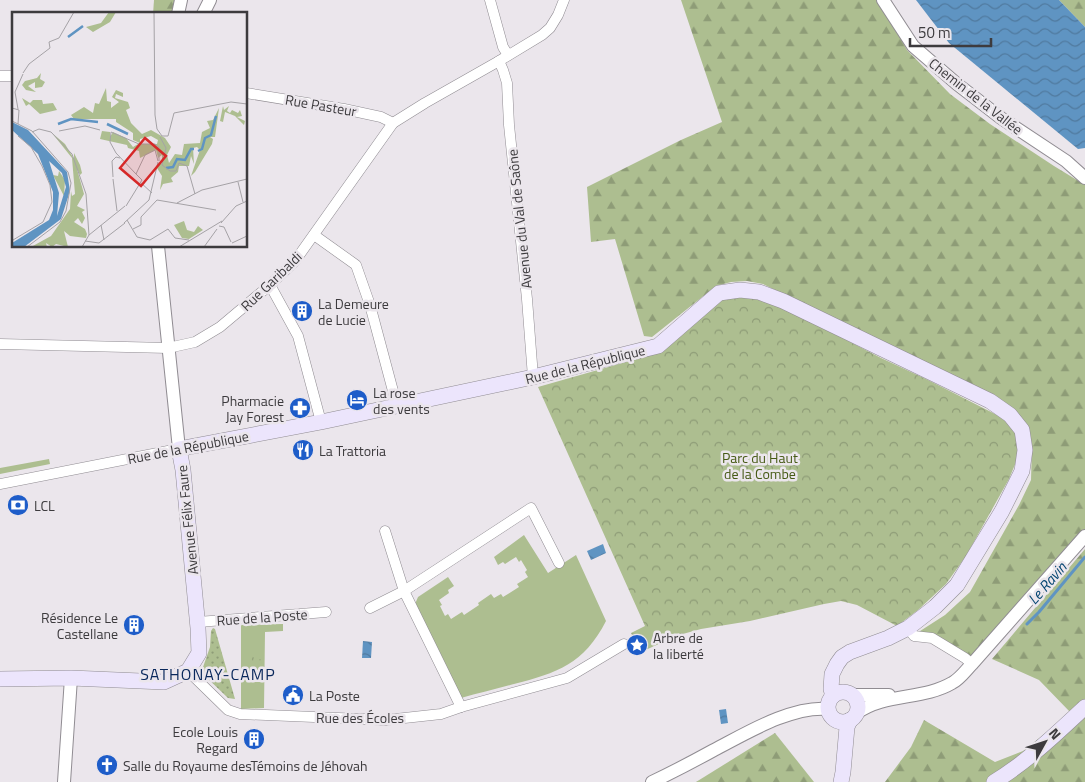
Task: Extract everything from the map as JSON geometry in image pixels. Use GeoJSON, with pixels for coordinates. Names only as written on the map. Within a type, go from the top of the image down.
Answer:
{"type":"FeatureCollection","features":[{"type":"Feature","properties":{"kind":"main road","name":"Rue de la République"},"geometry":{"type":"LineString","coordinates":[[179,450],[533,377],[658,346],[719,293],[740,290],[759,292],[782,301],[990,401],[1010,415],[1022,430],[1025,450],[1022,471],[1002,511],[957,585],[935,607],[908,628],[868,646],[846,661],[842,666],[840,674],[843,685],[842,706]]}},
{"type":"Feature","properties":{"kind":"main road","name":"Avenue Félix Faure"},"geometry":{"type":"LineString","coordinates":[[179,450],[183,470],[198,622],[199,653],[188,671]]}},
{"type":"Feature","properties":{"kind":"main road"},"geometry":{"type":"LineString","coordinates":[[0,679],[71,678],[164,682],[188,671]]}},
{"type":"Feature","properties":{"kind":"main road"},"geometry":{"type":"LineString","coordinates":[[841,782],[845,754],[842,706]]}},
{"type":"Feature","properties":{"kind":"main road"},"geometry":{"type":"LineString","coordinates":[[994,782],[1032,755],[1085,707]]}},
{"type":"Feature","properties":{"kind":"street"},"geometry":{"type":"LineString","coordinates":[[204,12],[210,0]]}},
{"type":"Feature","properties":{"kind":"street","name":"Avenue du Val de Saône"},"geometry":{"type":"LineString","coordinates":[[490,0],[503,47],[503,70],[507,83],[509,125],[528,299],[533,377]]}},
{"type":"Feature","properties":{"kind":"street","name":"Rue Garibaldi"},"geometry":{"type":"LineString","coordinates":[[0,344],[168,348],[195,342],[220,327],[270,286],[295,261],[393,123],[542,35],[550,28],[564,0]]}},
{"type":"Feature","properties":{"kind":"street","name":"Chemin de la Vallée"},"geometry":{"type":"LineString","coordinates":[[883,0],[913,46],[957,84],[1066,162],[1085,178]]}},
{"type":"Feature","properties":{"kind":"street","name":"Rue Pasteur"},"geometry":{"type":"LineString","coordinates":[[248,93],[344,109],[382,117],[393,123]]}},
{"type":"Feature","properties":{"kind":"street"},"geometry":{"type":"LineString","coordinates":[[314,235],[356,265],[370,304],[397,406]]}},
{"type":"Feature","properties":{"kind":"street","name":"Avenue Félix Faure"},"geometry":{"type":"LineString","coordinates":[[158,248],[179,450]]}},
{"type":"Feature","properties":{"kind":"street"},"geometry":{"type":"LineString","coordinates":[[270,286],[298,336],[321,422]]}},
{"type":"Feature","properties":{"kind":"street","name":"Rue de la République"},"geometry":{"type":"LineString","coordinates":[[0,484],[168,450],[179,450]]}},
{"type":"Feature","properties":{"kind":"street"},"geometry":{"type":"LineString","coordinates":[[370,608],[404,591],[531,508],[558,563]]}},
{"type":"Feature","properties":{"kind":"street"},"geometry":{"type":"LineString","coordinates":[[385,531],[404,591],[461,707]]}},
{"type":"Feature","properties":{"kind":"street"},"geometry":{"type":"LineString","coordinates":[[652,782],[752,729],[812,706],[864,707],[878,702],[936,690],[954,682],[971,666],[1085,536]]}},
{"type":"Feature","properties":{"kind":"street","name":"Rue de la Poste"},"geometry":{"type":"LineString","coordinates":[[198,622],[326,612]]}},
{"type":"Feature","properties":{"kind":"street"},"geometry":{"type":"LineString","coordinates":[[908,628],[914,636],[932,638],[965,658],[971,666]]}},
{"type":"Feature","properties":{"kind":"street","name":"Rue des Écoles"},"geometry":{"type":"LineString","coordinates":[[188,671],[228,710],[240,714],[386,720],[440,714],[567,678],[624,644]]}},
{"type":"Feature","properties":{"kind":"street"},"geometry":{"type":"LineString","coordinates":[[64,782],[71,678]]}},
{"type":"Feature","properties":{"kind":"green space"},"geometry":{"type":"Polygon","coordinates":[[[154,0],[176,0],[173,12],[153,12],[154,0]]]}},
{"type":"Feature","properties":{"kind":"green space"},"geometry":{"type":"Polygon","coordinates":[[[681,0],[882,0],[907,50],[950,94],[990,124],[1085,185],[1085,534],[974,658],[917,633],[945,615],[970,592],[1031,480],[1032,446],[1027,428],[1017,412],[763,284],[747,281],[731,282],[716,286],[652,337],[644,336],[615,239],[591,242],[587,187],[681,140],[722,122],[681,0]]]}},
{"type":"Feature","properties":{"kind":"green space"},"geometry":{"type":"Polygon","coordinates":[[[1059,0],[1085,0],[1085,27],[1059,0]]]}},
{"type":"Feature","properties":{"kind":"green space","name":"Parc du Haut de la Combe"},"geometry":{"type":"Polygon","coordinates":[[[747,295],[783,307],[997,415],[1008,423],[1015,432],[1018,446],[1016,462],[1009,479],[966,556],[946,584],[918,610],[897,626],[857,605],[841,601],[750,621],[701,629],[679,635],[641,652],[631,633],[645,626],[538,387],[661,352],[722,299],[747,295]]]}},
{"type":"Feature","properties":{"kind":"green space"},"geometry":{"type":"Polygon","coordinates":[[[49,459],[50,464],[0,474],[0,468],[49,459]]]}},
{"type":"Feature","properties":{"kind":"green space"},"geometry":{"type":"Polygon","coordinates":[[[524,535],[548,573],[576,555],[606,621],[597,636],[579,657],[556,671],[461,698],[415,604],[418,597],[448,577],[454,586],[448,590],[449,593],[439,600],[445,616],[448,614],[451,619],[462,612],[464,615],[491,594],[494,598],[501,594],[503,597],[519,587],[517,584],[528,577],[525,572],[527,570],[521,560],[519,562],[516,557],[505,564],[503,562],[498,565],[494,557],[524,535]]]}},
{"type":"Feature","properties":{"kind":"green space"},"geometry":{"type":"Polygon","coordinates":[[[1085,549],[1085,782],[885,782],[911,747],[924,720],[995,762],[1023,751],[1071,713],[1039,680],[992,659],[1085,549]]]}},
{"type":"Feature","properties":{"kind":"green space"},"geometry":{"type":"Polygon","coordinates":[[[283,624],[283,631],[265,632],[264,708],[241,709],[241,625],[283,624]]]}},
{"type":"Feature","properties":{"kind":"green space"},"geometry":{"type":"Polygon","coordinates":[[[213,628],[215,629],[235,699],[228,698],[203,674],[202,670],[210,647],[211,631],[213,628]]]}},
{"type":"Feature","properties":{"kind":"green space"},"geometry":{"type":"Polygon","coordinates":[[[253,651],[257,654],[253,655],[253,657],[257,660],[261,659],[263,665],[256,673],[255,680],[249,682],[246,677],[249,668],[241,660],[243,657],[248,657],[249,653],[253,651]]]}},
{"type":"Feature","properties":{"kind":"green space"},"geometry":{"type":"Polygon","coordinates":[[[775,733],[814,782],[696,782],[775,733]]]}},
{"type":"Feature","properties":{"kind":"water"},"geometry":{"type":"Polygon","coordinates":[[[916,0],[1059,0],[1085,27],[1085,148],[1078,149],[949,43],[916,0]]]}},
{"type":"Feature","properties":{"kind":"water"},"geometry":{"type":"Polygon","coordinates":[[[603,544],[606,553],[591,560],[587,551],[603,544]]]}},
{"type":"Feature","properties":{"kind":"water"},"geometry":{"type":"Polygon","coordinates":[[[363,641],[372,642],[371,658],[362,658],[363,641]]]}},
{"type":"Feature","properties":{"kind":"water"},"geometry":{"type":"Polygon","coordinates":[[[726,709],[728,723],[721,724],[719,710],[726,709]]]}},
{"type":"Feature","properties":{"kind":"waterway","name":"Le Ravin"},"geometry":{"type":"LineString","coordinates":[[1027,624],[1085,557]]}},
{"type":"Feature","properties":{"kind":"place","name":"La Demeure de Lucie"},"geometry":{"type":"Point","coordinates":[302,311]}},
{"type":"Feature","properties":{"kind":"place","name":"La rose des vents"},"geometry":{"type":"Point","coordinates":[357,400]}},
{"type":"Feature","properties":{"kind":"place","name":"Pharmacie Jay Forest"},"geometry":{"type":"Point","coordinates":[300,408]}},
{"type":"Feature","properties":{"kind":"place","name":"La Trattoria"},"geometry":{"type":"Point","coordinates":[303,450]}},
{"type":"Feature","properties":{"kind":"place","name":"LCL"},"geometry":{"type":"Point","coordinates":[18,505]}},
{"type":"Feature","properties":{"kind":"place","name":"Résidence Le Castellane"},"geometry":{"type":"Point","coordinates":[134,625]}},
{"type":"Feature","properties":{"kind":"place","name":"Arbre de la liberté"},"geometry":{"type":"Point","coordinates":[637,645]}},
{"type":"Feature","properties":{"kind":"place","name":"La Poste"},"geometry":{"type":"Point","coordinates":[293,695]}},
{"type":"Feature","properties":{"kind":"place","name":"Ecole Louis Regard"},"geometry":{"type":"Point","coordinates":[254,739]}},
{"type":"Feature","properties":{"kind":"place","name":"Salle du Royaume desTémoins de Jéhovah"},"geometry":{"type":"Point","coordinates":[107,765]}},
{"type":"Feature","properties":{"kind":"district","name":"SATHONAY-CAMP"},"geometry":{"type":"Point","coordinates":[208,674]}}]}
